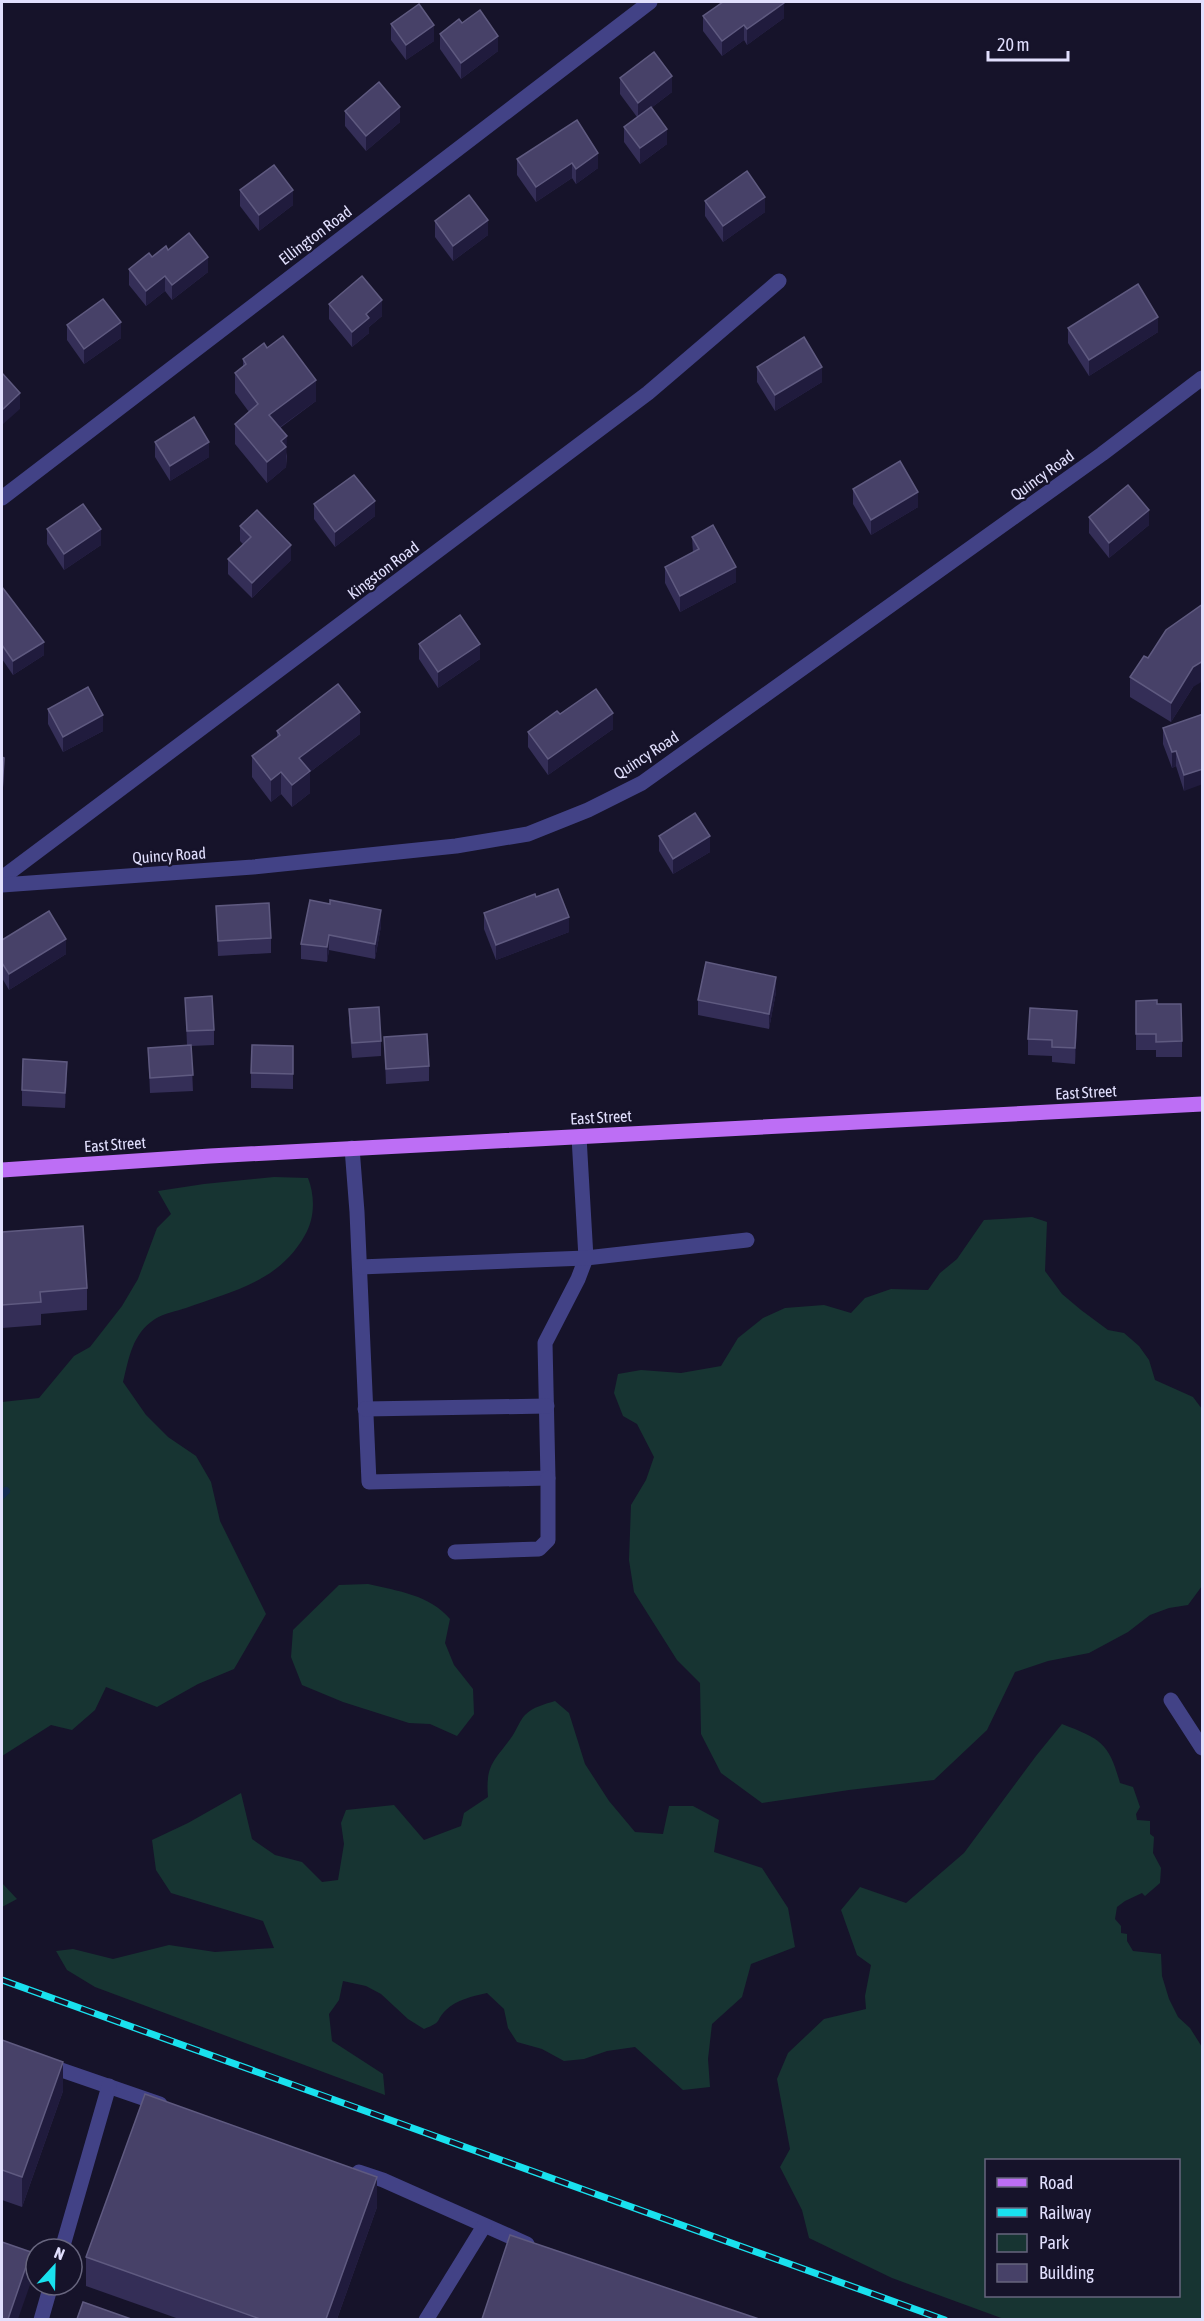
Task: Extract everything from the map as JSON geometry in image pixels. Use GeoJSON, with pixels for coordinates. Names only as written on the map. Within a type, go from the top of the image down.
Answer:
{"type":"FeatureCollection","features":[{"type":"Feature","properties":{"kind":"main road","name":"East Street"},"geometry":{"type":"LineString","coordinates":[[2,1170],[352,1148],[1203,1104]]}},
{"type":"Feature","properties":{"kind":"street","name":"Ellington Road"},"geometry":{"type":"LineString","coordinates":[[2,498],[650,2]]}},
{"type":"Feature","properties":{"kind":"street","name":"Kingston Road"},"geometry":{"type":"LineString","coordinates":[[2,878],[648,393],[779,281]]}},
{"type":"Feature","properties":{"kind":"street","name":"Quincy Road"},"geometry":{"type":"LineString","coordinates":[[2,885],[253,867],[456,846],[528,834],[588,810],[642,783],[1203,378]]}},
{"type":"Feature","properties":{"kind":"street"},"geometry":{"type":"LineString","coordinates":[[455,1552],[539,1549],[548,1540],[545,1343],[578,1279],[586,1258],[579,1137]]}},
{"type":"Feature","properties":{"kind":"street"},"geometry":{"type":"LineString","coordinates":[[352,1148],[360,1267],[369,1482],[548,1478]]}},
{"type":"Feature","properties":{"kind":"street"},"geometry":{"type":"LineString","coordinates":[[360,1267],[586,1258],[747,1240]]}},
{"type":"Feature","properties":{"kind":"street"},"geometry":{"type":"LineString","coordinates":[[365,1409],[547,1406]]}},
{"type":"Feature","properties":{"kind":"street"},"geometry":{"type":"LineString","coordinates":[[1171,1700],[1203,1748]]}},
{"type":"Feature","properties":{"kind":"street"},"geometry":{"type":"LineString","coordinates":[[34,2060],[175,2109]]}},
{"type":"Feature","properties":{"kind":"street"},"geometry":{"type":"LineString","coordinates":[[65,2237],[109,2086]]}},
{"type":"Feature","properties":{"kind":"street"},"geometry":{"type":"LineString","coordinates":[[340,2165],[383,2180],[541,2249]]}},
{"type":"Feature","properties":{"kind":"street"},"geometry":{"type":"LineString","coordinates":[[426,2319],[484,2226]]}},
{"type":"Feature","properties":{"kind":"street"},"geometry":{"type":"LineString","coordinates":[[41,2319],[47,2297]]}},
{"type":"Feature","properties":{"kind":"green space"},"geometry":{"type":"Polygon","coordinates":[[[274,1177],[308,1178],[310,1185],[313,1199],[311,1221],[294,1251],[282,1264],[253,1283],[166,1314],[147,1325],[136,1339],[123,1382],[146,1415],[168,1437],[196,1456],[211,1482],[220,1521],[266,1614],[234,1669],[198,1684],[157,1707],[106,1687],[95,1710],[72,1730],[51,1725],[2,1756],[2,1402],[39,1398],[74,1356],[90,1347],[122,1306],[138,1279],[157,1228],[171,1214],[158,1191],[274,1177]]]}},
{"type":"Feature","properties":{"kind":"green space"},"geometry":{"type":"Polygon","coordinates":[[[1032,1217],[1047,1222],[1045,1271],[1062,1294],[1108,1330],[1124,1333],[1139,1346],[1149,1360],[1155,1380],[1193,1397],[1202,1409],[1202,1586],[1188,1605],[1169,1608],[1150,1615],[1128,1632],[1089,1653],[1048,1661],[1015,1672],[987,1730],[934,1780],[762,1803],[721,1773],[701,1734],[700,1683],[677,1660],[634,1592],[629,1560],[631,1505],[646,1480],[654,1457],[637,1424],[623,1416],[614,1393],[618,1374],[641,1370],[681,1373],[721,1366],[738,1338],[763,1318],[785,1308],[824,1305],[851,1313],[865,1298],[891,1289],[928,1290],[940,1273],[957,1259],[984,1220],[1032,1217]]]}},
{"type":"Feature","properties":{"kind":"green space"},"geometry":{"type":"Polygon","coordinates":[[[368,1584],[423,1599],[433,1604],[450,1619],[445,1643],[454,1665],[473,1689],[474,1714],[457,1736],[430,1724],[409,1723],[343,1702],[302,1685],[291,1657],[293,1630],[339,1585],[368,1584]]]}},
{"type":"Feature","properties":{"kind":"green space"},"geometry":{"type":"Polygon","coordinates":[[[555,1701],[569,1713],[585,1764],[609,1801],[635,1832],[663,1834],[669,1806],[693,1806],[719,1820],[714,1852],[762,1868],[788,1908],[795,1947],[751,1964],[742,1997],[712,2024],[708,2059],[710,2087],[683,2090],[635,2047],[607,2051],[584,2059],[564,2061],[542,2049],[517,2042],[508,2028],[504,2009],[487,1993],[455,2004],[442,2014],[437,2023],[424,2029],[408,2019],[381,1994],[366,1986],[343,1981],[339,2000],[329,2014],[332,2041],[383,2074],[385,2095],[95,1987],[67,1970],[56,1951],[73,1949],[113,1959],[169,1945],[215,1952],[274,1948],[263,1921],[171,1893],[156,1870],[152,1840],[241,1793],[252,1839],[275,1855],[302,1862],[322,1882],[338,1880],[344,1844],[341,1823],[346,1810],[394,1805],[424,1840],[461,1826],[464,1813],[488,1797],[490,1769],[523,1717],[535,1708],[555,1701]]]}},
{"type":"Feature","properties":{"kind":"green space"},"geometry":{"type":"Polygon","coordinates":[[[1062,1724],[1102,1744],[1112,1759],[1120,1783],[1133,1787],[1140,1807],[1136,1814],[1137,1820],[1150,1821],[1150,1834],[1154,1837],[1153,1853],[1161,1868],[1160,1883],[1145,1896],[1142,1893],[1117,1907],[1115,1919],[1121,1926],[1121,1933],[1127,1934],[1127,1941],[1133,1951],[1161,1954],[1162,1976],[1169,1999],[1178,2017],[1190,2028],[1202,2047],[1202,2319],[1004,2319],[892,2278],[809,2238],[802,2210],[780,2167],[790,2149],[777,2079],[788,2053],[824,2019],[866,2009],[865,1996],[871,1965],[857,1955],[841,1910],[860,1887],[906,1903],[964,1853],[1062,1724]]]}},
{"type":"Feature","properties":{"kind":"green space"},"geometry":{"type":"Polygon","coordinates":[[[2,1883],[17,1899],[2,1907],[2,1883]]]}},
{"type":"Feature","properties":{"kind":"building"},"geometry":{"type":"Polygon","coordinates":[[[723,2],[784,3],[747,29],[744,25],[722,41],[703,16],[723,2]]]}},
{"type":"Feature","properties":{"kind":"building"},"geometry":{"type":"Polygon","coordinates":[[[419,4],[434,25],[406,45],[391,24],[419,4]]]}},
{"type":"Feature","properties":{"kind":"building"},"geometry":{"type":"Polygon","coordinates":[[[480,10],[498,36],[461,63],[440,34],[459,19],[462,23],[480,10]]]}},
{"type":"Feature","properties":{"kind":"building"},"geometry":{"type":"Polygon","coordinates":[[[654,52],[672,76],[638,103],[620,78],[654,52]]]}},
{"type":"Feature","properties":{"kind":"building"},"geometry":{"type":"Polygon","coordinates":[[[379,82],[400,107],[366,136],[345,111],[379,82]]]}},
{"type":"Feature","properties":{"kind":"building"},"geometry":{"type":"Polygon","coordinates":[[[651,107],[667,129],[640,148],[624,127],[651,107]]]}},
{"type":"Feature","properties":{"kind":"building"},"geometry":{"type":"Polygon","coordinates":[[[577,120],[598,153],[576,169],[572,163],[536,187],[517,159],[577,120]]]}},
{"type":"Feature","properties":{"kind":"building"},"geometry":{"type":"Polygon","coordinates":[[[274,165],[293,190],[259,215],[240,190],[274,165]]]}},
{"type":"Feature","properties":{"kind":"building"},"geometry":{"type":"Polygon","coordinates":[[[747,171],[765,197],[723,226],[705,201],[747,171]]]}},
{"type":"Feature","properties":{"kind":"building"},"geometry":{"type":"Polygon","coordinates":[[[469,195],[488,220],[453,246],[435,221],[469,195]]]}},
{"type":"Feature","properties":{"kind":"building"},"geometry":{"type":"Polygon","coordinates":[[[189,233],[208,257],[172,285],[165,276],[146,291],[129,269],[149,253],[152,257],[166,246],[168,250],[189,233]]]}},
{"type":"Feature","properties":{"kind":"building"},"geometry":{"type":"Polygon","coordinates":[[[362,276],[382,300],[366,314],[369,318],[352,332],[329,304],[362,276]]]}},
{"type":"Feature","properties":{"kind":"building"},"geometry":{"type":"Polygon","coordinates":[[[1138,284],[1158,317],[1089,360],[1068,328],[1138,284]]]}},
{"type":"Feature","properties":{"kind":"building"},"geometry":{"type":"Polygon","coordinates":[[[103,299],[121,322],[84,349],[67,325],[103,299]]]}},
{"type":"Feature","properties":{"kind":"building"},"geometry":{"type":"Polygon","coordinates":[[[283,336],[316,380],[269,415],[287,436],[281,441],[286,447],[267,462],[235,424],[258,404],[235,373],[246,364],[243,359],[264,343],[267,348],[283,336]]]}},
{"type":"Feature","properties":{"kind":"building"},"geometry":{"type":"Polygon","coordinates":[[[804,337],[822,367],[775,395],[757,367],[804,337]]]}},
{"type":"Feature","properties":{"kind":"building"},"geometry":{"type":"Polygon","coordinates":[[[2,373],[20,393],[2,410],[2,373]]]}},
{"type":"Feature","properties":{"kind":"building"},"geometry":{"type":"Polygon","coordinates":[[[194,417],[209,442],[170,466],[155,442],[194,417]]]}},
{"type":"Feature","properties":{"kind":"building"},"geometry":{"type":"Polygon","coordinates":[[[900,461],[918,492],[871,520],[853,489],[900,461]]]}},
{"type":"Feature","properties":{"kind":"building"},"geometry":{"type":"Polygon","coordinates":[[[354,475],[375,501],[335,532],[314,504],[354,475]]]}},
{"type":"Feature","properties":{"kind":"building"},"geometry":{"type":"Polygon","coordinates":[[[1128,485],[1149,510],[1109,543],[1089,517],[1128,485]]]}},
{"type":"Feature","properties":{"kind":"building"},"geometry":{"type":"Polygon","coordinates":[[[83,504],[101,529],[64,554],[47,529],[83,504]]]}},
{"type":"Feature","properties":{"kind":"building"},"geometry":{"type":"Polygon","coordinates":[[[257,510],[291,545],[252,583],[228,559],[251,537],[240,526],[257,510]]]}},
{"type":"Feature","properties":{"kind":"building"},"geometry":{"type":"Polygon","coordinates":[[[713,525],[736,567],[680,596],[665,567],[699,549],[692,537],[713,525]]]}},
{"type":"Feature","properties":{"kind":"building"},"geometry":{"type":"Polygon","coordinates":[[[2,587],[44,642],[13,661],[2,645],[2,587]]]}},
{"type":"Feature","properties":{"kind":"building"},"geometry":{"type":"Polygon","coordinates":[[[1203,604],[1203,661],[1193,667],[1171,703],[1130,677],[1144,656],[1148,658],[1166,630],[1203,604]]]}},
{"type":"Feature","properties":{"kind":"building"},"geometry":{"type":"Polygon","coordinates":[[[460,615],[480,644],[438,672],[419,644],[460,615]]]}},
{"type":"Feature","properties":{"kind":"building"},"geometry":{"type":"Polygon","coordinates":[[[338,684],[360,712],[299,758],[310,771],[292,785],[281,772],[271,780],[252,756],[280,735],[277,731],[338,684]]]}},
{"type":"Feature","properties":{"kind":"building"},"geometry":{"type":"Polygon","coordinates":[[[88,687],[103,715],[63,737],[48,709],[88,687]]]}},
{"type":"Feature","properties":{"kind":"building"},"geometry":{"type":"Polygon","coordinates":[[[596,689],[613,713],[548,759],[528,732],[557,711],[560,714],[596,689]]]}},
{"type":"Feature","properties":{"kind":"building"},"geometry":{"type":"Polygon","coordinates":[[[1203,714],[1203,769],[1184,775],[1176,751],[1172,752],[1163,728],[1203,714]]]}},
{"type":"Feature","properties":{"kind":"building"},"geometry":{"type":"Polygon","coordinates":[[[2,757],[4,758],[2,792],[2,757]]]}},
{"type":"Feature","properties":{"kind":"building"},"geometry":{"type":"Polygon","coordinates":[[[695,813],[710,836],[673,859],[659,836],[695,813]]]}},
{"type":"Feature","properties":{"kind":"building"},"geometry":{"type":"Polygon","coordinates":[[[558,889],[569,917],[496,945],[484,913],[535,894],[536,897],[558,889]]]}},
{"type":"Feature","properties":{"kind":"building"},"geometry":{"type":"Polygon","coordinates":[[[310,900],[330,904],[330,900],[381,910],[375,944],[329,935],[327,947],[301,944],[310,900]]]}},
{"type":"Feature","properties":{"kind":"building"},"geometry":{"type":"Polygon","coordinates":[[[269,903],[271,938],[218,941],[216,906],[269,903]]]}},
{"type":"Feature","properties":{"kind":"building"},"geometry":{"type":"Polygon","coordinates":[[[49,911],[66,939],[9,974],[2,963],[2,940],[49,911]]]}},
{"type":"Feature","properties":{"kind":"building"},"geometry":{"type":"Polygon","coordinates":[[[706,962],[776,977],[769,1014],[698,1000],[706,962]]]}},
{"type":"Feature","properties":{"kind":"building"},"geometry":{"type":"Polygon","coordinates":[[[212,996],[214,1030],[187,1031],[185,998],[212,996]]]}},
{"type":"Feature","properties":{"kind":"building"},"geometry":{"type":"Polygon","coordinates":[[[1157,1000],[1157,1004],[1181,1004],[1182,1041],[1156,1042],[1156,1034],[1136,1034],[1136,1001],[1157,1000]]]}},
{"type":"Feature","properties":{"kind":"building"},"geometry":{"type":"Polygon","coordinates":[[[379,1007],[381,1041],[352,1043],[349,1009],[379,1007]]]}},
{"type":"Feature","properties":{"kind":"building"},"geometry":{"type":"Polygon","coordinates":[[[1030,1008],[1077,1011],[1075,1048],[1052,1047],[1052,1040],[1028,1039],[1030,1008]]]}},
{"type":"Feature","properties":{"kind":"building"},"geometry":{"type":"Polygon","coordinates":[[[427,1034],[429,1066],[386,1069],[384,1037],[427,1034]]]}},
{"type":"Feature","properties":{"kind":"building"},"geometry":{"type":"Polygon","coordinates":[[[191,1045],[193,1075],[150,1078],[148,1048],[191,1045]]]}},
{"type":"Feature","properties":{"kind":"building"},"geometry":{"type":"Polygon","coordinates":[[[252,1045],[293,1046],[293,1074],[251,1073],[252,1045]]]}},
{"type":"Feature","properties":{"kind":"building"},"geometry":{"type":"Polygon","coordinates":[[[23,1059],[67,1062],[65,1093],[22,1090],[23,1059]]]}},
{"type":"Feature","properties":{"kind":"building"},"geometry":{"type":"Polygon","coordinates":[[[83,1226],[87,1288],[40,1292],[41,1302],[2,1305],[2,1232],[83,1226]]]}},
{"type":"Feature","properties":{"kind":"building"},"geometry":{"type":"Polygon","coordinates":[[[2,2040],[63,2062],[22,2177],[2,2170],[2,2040]]]}},
{"type":"Feature","properties":{"kind":"building"},"geometry":{"type":"Polygon","coordinates":[[[145,2094],[377,2177],[326,2319],[260,2319],[86,2257],[145,2094]]]}},
{"type":"Feature","properties":{"kind":"building"},"geometry":{"type":"Polygon","coordinates":[[[510,2235],[759,2319],[482,2319],[510,2235]]]}},
{"type":"Feature","properties":{"kind":"building"},"geometry":{"type":"Polygon","coordinates":[[[2,2242],[24,2250],[24,2272],[8,2319],[2,2319],[2,2242]]]}},
{"type":"Feature","properties":{"kind":"building"},"geometry":{"type":"Polygon","coordinates":[[[83,2302],[131,2319],[77,2319],[83,2302]]]}},
{"type":"Feature","properties":{"kind":"waterway"},"geometry":{"type":"LineString","coordinates":[[2,1495],[6,1491]]}},
{"type":"Feature","properties":{"kind":"railway"},"geometry":{"type":"LineString","coordinates":[[2,1980],[945,2320]]}}]}
